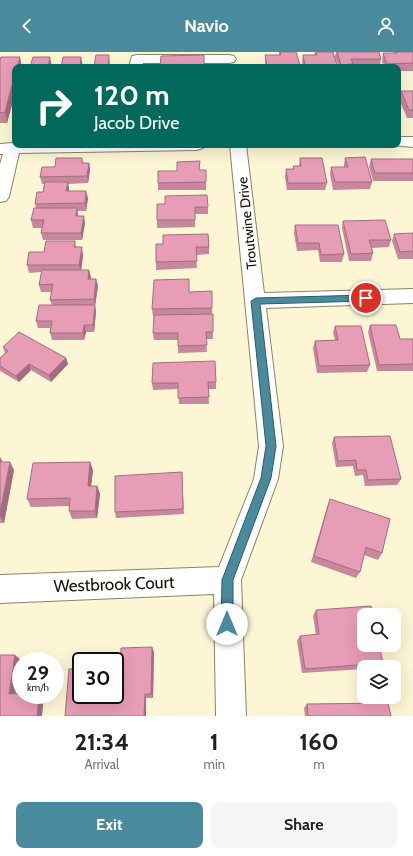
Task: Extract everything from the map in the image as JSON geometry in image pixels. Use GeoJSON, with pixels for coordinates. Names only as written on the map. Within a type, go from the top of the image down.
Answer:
{"type":"FeatureCollection","features":[{"type":"Feature","properties":{"kind":"street"},"geometry":{"type":"LineString","coordinates":[[136,64],[137,60],[229,59]]}},
{"type":"Feature","properties":{"kind":"street"},"geometry":{"type":"LineString","coordinates":[[401,142],[413,142]]}},
{"type":"Feature","properties":{"kind":"street"},"geometry":{"type":"LineString","coordinates":[[0,197],[6,148]]}},
{"type":"Feature","properties":{"kind":"street","name":"Troutwine Drive"},"geometry":{"type":"LineString","coordinates":[[227,580],[266,478],[271,446],[238,148]]}},
{"type":"Feature","properties":{"kind":"street"},"geometry":{"type":"LineString","coordinates":[[256,301],[413,296]]}},
{"type":"Feature","properties":{"kind":"street"},"geometry":{"type":"LineString","coordinates":[[227,580],[227,624],[231,716]]}},
{"type":"Feature","properties":{"kind":"street","name":"Westbrook Court"},"geometry":{"type":"LineString","coordinates":[[0,588],[227,580]]}},
{"type":"Feature","properties":{"kind":"building"},"geometry":{"type":"Polygon","coordinates":[[[280,52],[296,52],[300,64],[267,64],[265,55],[281,55],[280,52]]]}},
{"type":"Feature","properties":{"kind":"building"},"geometry":{"type":"Polygon","coordinates":[[[316,52],[333,52],[337,64],[305,64],[303,55],[317,55],[316,52]]]}},
{"type":"Feature","properties":{"kind":"building"},"geometry":{"type":"Polygon","coordinates":[[[337,52],[379,52],[381,59],[351,59],[353,64],[341,64],[337,52]]]}},
{"type":"Feature","properties":{"kind":"building"},"geometry":{"type":"Polygon","coordinates":[[[413,52],[413,63],[387,64],[383,53],[413,52]]]}},
{"type":"Feature","properties":{"kind":"building"},"geometry":{"type":"Polygon","coordinates":[[[96,55],[109,55],[108,64],[94,64],[96,55]]]}},
{"type":"Feature","properties":{"kind":"building"},"geometry":{"type":"Polygon","coordinates":[[[204,55],[204,64],[160,64],[161,56],[204,55]]]}},
{"type":"Feature","properties":{"kind":"building"},"geometry":{"type":"Polygon","coordinates":[[[1,57],[20,57],[18,64],[12,64],[12,85],[5,112],[0,113],[1,57]]]}},
{"type":"Feature","properties":{"kind":"building"},"geometry":{"type":"Polygon","coordinates":[[[33,57],[50,57],[49,64],[31,64],[33,57]]]}},
{"type":"Feature","properties":{"kind":"building"},"geometry":{"type":"Polygon","coordinates":[[[63,57],[81,57],[80,64],[62,64],[63,57]]]}},
{"type":"Feature","properties":{"kind":"building"},"geometry":{"type":"Polygon","coordinates":[[[401,91],[413,91],[413,110],[409,110],[401,91]]]}},
{"type":"Feature","properties":{"kind":"building"},"geometry":{"type":"Polygon","coordinates":[[[365,157],[372,182],[335,182],[331,167],[348,167],[345,158],[365,157]]]}},
{"type":"Feature","properties":{"kind":"building"},"geometry":{"type":"Polygon","coordinates":[[[56,158],[82,158],[82,163],[89,163],[87,176],[40,177],[42,167],[55,167],[56,158]]]}},
{"type":"Feature","properties":{"kind":"building"},"geometry":{"type":"Polygon","coordinates":[[[300,158],[322,158],[327,183],[288,183],[286,169],[294,169],[293,166],[301,166],[300,158]]]}},
{"type":"Feature","properties":{"kind":"building"},"geometry":{"type":"Polygon","coordinates":[[[371,159],[413,159],[413,173],[375,173],[371,159]]]}},
{"type":"Feature","properties":{"kind":"building"},"geometry":{"type":"Polygon","coordinates":[[[200,161],[199,170],[206,170],[206,182],[158,183],[158,171],[177,171],[177,162],[200,161]]]}},
{"type":"Feature","properties":{"kind":"building"},"geometry":{"type":"Polygon","coordinates":[[[45,182],[68,182],[66,191],[86,191],[85,203],[35,204],[37,192],[43,192],[45,182]]]}},
{"type":"Feature","properties":{"kind":"building"},"geometry":{"type":"Polygon","coordinates":[[[207,195],[208,207],[195,207],[195,220],[157,220],[157,204],[165,204],[165,196],[207,195]]]}},
{"type":"Feature","properties":{"kind":"building"},"geometry":{"type":"Polygon","coordinates":[[[34,208],[77,208],[76,216],[84,216],[81,233],[41,233],[44,220],[31,220],[34,208]]]}},
{"type":"Feature","properties":{"kind":"building"},"geometry":{"type":"Polygon","coordinates":[[[385,220],[391,240],[369,240],[373,253],[351,254],[343,221],[385,220]]]}},
{"type":"Feature","properties":{"kind":"building"},"geometry":{"type":"Polygon","coordinates":[[[295,225],[338,225],[344,254],[321,255],[319,243],[298,243],[295,225]]]}},
{"type":"Feature","properties":{"kind":"building"},"geometry":{"type":"Polygon","coordinates":[[[413,233],[413,251],[400,252],[394,234],[413,233]]]}},
{"type":"Feature","properties":{"kind":"building"},"geometry":{"type":"Polygon","coordinates":[[[208,234],[209,247],[196,247],[197,261],[156,262],[156,244],[163,244],[163,235],[208,234]]]}},
{"type":"Feature","properties":{"kind":"building"},"geometry":{"type":"Polygon","coordinates":[[[46,241],[75,241],[74,247],[82,247],[79,265],[27,265],[29,252],[44,252],[46,241]]]}},
{"type":"Feature","properties":{"kind":"building"},"geometry":{"type":"Polygon","coordinates":[[[42,270],[89,270],[88,279],[96,279],[94,299],[50,300],[53,284],[39,285],[42,270]]]}},
{"type":"Feature","properties":{"kind":"building"},"geometry":{"type":"Polygon","coordinates":[[[189,279],[189,292],[212,291],[212,308],[152,309],[154,280],[189,279]]]}},
{"type":"Feature","properties":{"kind":"building"},"geometry":{"type":"Polygon","coordinates":[[[39,305],[95,305],[93,325],[84,325],[83,333],[50,333],[52,321],[36,321],[39,305]]]}},
{"type":"Feature","properties":{"kind":"building"},"geometry":{"type":"Polygon","coordinates":[[[213,314],[213,332],[206,332],[207,345],[178,346],[178,333],[153,333],[154,315],[213,314]]]}},
{"type":"Feature","properties":{"kind":"building"},"geometry":{"type":"Polygon","coordinates":[[[370,325],[396,325],[400,339],[413,339],[413,364],[379,365],[370,325]]]}},
{"type":"Feature","properties":{"kind":"building"},"geometry":{"type":"Polygon","coordinates":[[[335,326],[361,326],[370,365],[319,366],[315,341],[338,340],[335,326]]]}},
{"type":"Feature","properties":{"kind":"building"},"geometry":{"type":"Polygon","coordinates":[[[19,332],[66,358],[49,375],[29,364],[16,376],[0,366],[0,358],[8,351],[3,347],[19,332]]]}},
{"type":"Feature","properties":{"kind":"building"},"geometry":{"type":"Polygon","coordinates":[[[215,361],[216,382],[208,382],[209,397],[178,398],[178,383],[152,383],[153,363],[215,361]]]}},
{"type":"Feature","properties":{"kind":"building"},"geometry":{"type":"Polygon","coordinates":[[[390,436],[401,479],[368,480],[366,470],[357,470],[356,460],[338,461],[334,437],[390,436]]]}},
{"type":"Feature","properties":{"kind":"building"},"geometry":{"type":"Polygon","coordinates":[[[0,462],[10,462],[0,513],[0,462]]]}},
{"type":"Feature","properties":{"kind":"building"},"geometry":{"type":"Polygon","coordinates":[[[90,462],[88,486],[97,486],[95,511],[69,511],[70,498],[27,499],[33,463],[90,462]]]}},
{"type":"Feature","properties":{"kind":"building"},"geometry":{"type":"Polygon","coordinates":[[[182,472],[183,509],[115,512],[115,476],[182,472]]]}},
{"type":"Feature","properties":{"kind":"building"},"geometry":{"type":"Polygon","coordinates":[[[330,499],[390,519],[382,553],[366,547],[360,572],[314,556],[330,499]]]}},
{"type":"Feature","properties":{"kind":"building"},"geometry":{"type":"Polygon","coordinates":[[[371,606],[371,608],[357,608],[357,652],[381,652],[382,660],[357,660],[357,665],[305,669],[300,636],[319,634],[316,610],[371,606]]]}},
{"type":"Feature","properties":{"kind":"building"},"geometry":{"type":"Polygon","coordinates":[[[152,647],[151,694],[145,694],[144,716],[65,716],[69,669],[72,669],[72,704],[124,704],[124,652],[121,652],[121,648],[152,647]]]}},
{"type":"Feature","properties":{"kind":"building"},"geometry":{"type":"Polygon","coordinates":[[[0,655],[12,655],[12,674],[9,694],[12,694],[12,704],[38,704],[37,716],[0,716],[0,655]]]}},
{"type":"Feature","properties":{"kind":"building"},"geometry":{"type":"Polygon","coordinates":[[[307,704],[388,704],[391,716],[308,716],[307,704]]]}},
{"type":"Feature","properties":{"kind":"route"},"geometry":{"type":"LineString","coordinates":[[227,624],[227,580],[250,515],[266,478],[271,446],[256,301],[366,298]]}}]}
